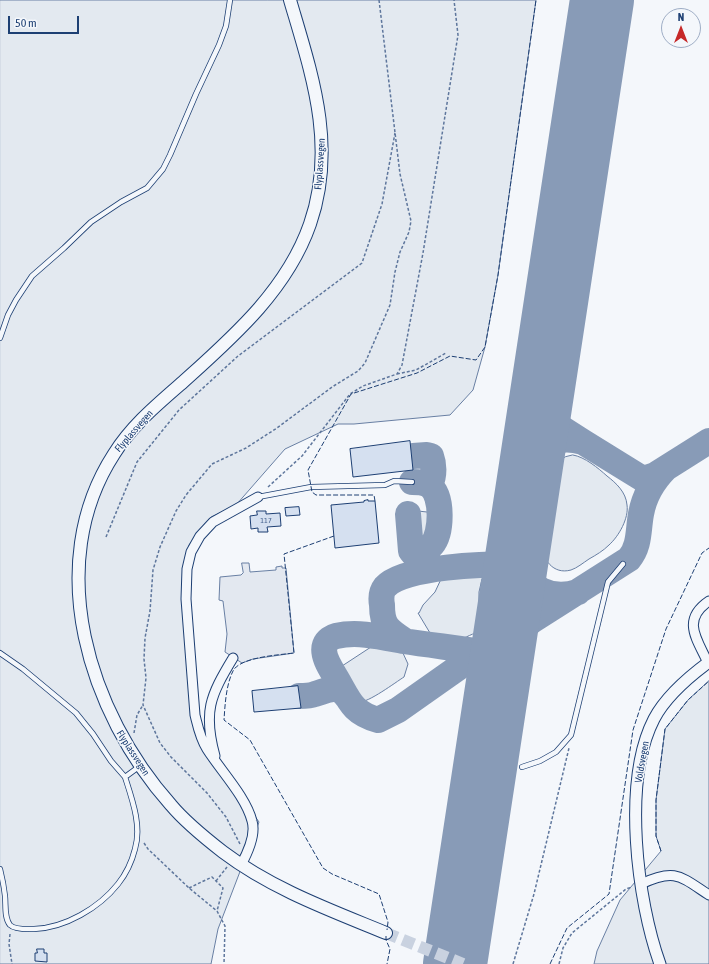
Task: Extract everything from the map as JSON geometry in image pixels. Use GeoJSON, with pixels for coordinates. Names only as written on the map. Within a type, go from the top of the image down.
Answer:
{"type":"FeatureCollection","features":[{"type":"Feature","properties":{"kind":"main road","name":"Flyplassvegen"},"geometry":{"type":"LineString","coordinates":[[290,0],[314,86],[322,130],[320,186],[313,216],[305,238],[286,273],[256,313],[218,350],[149,412],[114,454],[97,485],[88,508],[82,532],[78,576],[79,599],[86,638],[98,683],[106,705],[130,751],[172,807],[203,836],[284,889],[386,933]]}},
{"type":"Feature","properties":{"kind":"street"},"geometry":{"type":"LineString","coordinates":[[240,860],[251,841],[253,823],[246,805],[206,748],[199,732],[195,715],[186,599],[187,569],[191,552],[200,536],[213,522],[258,497]]}},
{"type":"Feature","properties":{"kind":"street","name":"Voldsvegen"},"geometry":{"type":"LineString","coordinates":[[660,964],[653,945],[641,884],[637,841],[636,800],[644,744],[655,718],[665,703],[676,691],[708,663],[693,628],[695,613],[709,602]]}},
{"type":"Feature","properties":{"kind":"street"},"geometry":{"type":"LineString","coordinates":[[217,763],[210,738],[208,715],[219,681],[234,658]]}},
{"type":"Feature","properties":{"kind":"street"},"geometry":{"type":"LineString","coordinates":[[641,884],[657,876],[669,875],[684,879],[709,895]]}},
{"type":"Feature","properties":{"kind":"lane"},"geometry":{"type":"LineString","coordinates":[[0,338],[8,315],[32,276],[91,222],[121,202],[147,188],[163,169],[219,45],[226,26],[230,0]]}},
{"type":"Feature","properties":{"kind":"lane"},"geometry":{"type":"LineString","coordinates":[[258,497],[311,487],[386,484],[394,481],[412,482]]}},
{"type":"Feature","properties":{"kind":"lane"},"geometry":{"type":"LineString","coordinates":[[383,490],[386,484]]}},
{"type":"Feature","properties":{"kind":"lane"},"geometry":{"type":"LineString","coordinates":[[522,767],[540,761],[556,752],[571,734],[608,582],[623,564]]}},
{"type":"Feature","properties":{"kind":"lane"},"geometry":{"type":"LineString","coordinates":[[0,653],[23,669],[76,713],[93,734],[111,761],[125,777],[136,816],[137,834],[136,847],[128,868],[118,884],[103,900],[67,922],[42,929],[13,927],[9,924],[0,869]]}},
{"type":"Feature","properties":{"kind":"lane"},"geometry":{"type":"LineString","coordinates":[[125,777],[140,766]]}},
{"type":"Feature","properties":{"kind":"path"},"geometry":{"type":"LineString","coordinates":[[130,751],[134,743],[137,715],[143,705],[146,678],[144,659],[145,638],[150,611],[153,570],[160,548],[176,511],[186,495],[212,464],[246,448],[277,428],[332,387],[358,371],[365,363],[390,305],[395,272],[400,252],[409,232],[411,221],[400,174],[378,0]]}},
{"type":"Feature","properties":{"kind":"path"},"geometry":{"type":"LineString","coordinates":[[397,374],[402,365],[423,254],[458,34],[454,0]]}},
{"type":"Feature","properties":{"kind":"path"},"geometry":{"type":"LineString","coordinates":[[106,537],[137,462],[179,410],[238,356],[362,263],[382,204],[395,131]]}},
{"type":"Feature","properties":{"kind":"path"},"geometry":{"type":"LineString","coordinates":[[258,497],[302,456],[350,394],[363,386],[397,374],[416,370],[446,353]]}},
{"type":"Feature","properties":{"kind":"path"},"geometry":{"type":"LineString","coordinates":[[143,705],[160,743],[171,757],[207,792],[226,817],[240,860],[216,881]]}},
{"type":"Feature","properties":{"kind":"path"},"geometry":{"type":"LineString","coordinates":[[513,964],[520,944],[540,869],[568,754],[571,734]]}},
{"type":"Feature","properties":{"kind":"path"},"geometry":{"type":"LineString","coordinates":[[137,834],[148,849],[189,888],[217,911],[225,926],[224,964]]}},
{"type":"Feature","properties":{"kind":"path"},"geometry":{"type":"LineString","coordinates":[[189,888],[212,877],[223,888],[217,911]]}},
{"type":"Feature","properties":{"kind":"path"},"geometry":{"type":"LineString","coordinates":[[559,964],[563,948],[575,930],[626,889],[641,884]]}},
{"type":"Feature","properties":{"kind":"path"},"geometry":{"type":"LineString","coordinates":[[12,964],[9,944],[13,927]]}},
{"type":"Feature","properties":{"kind":"shaded area"},"geometry":{"type":"Polygon","coordinates":[[[0,0],[536,0],[498,275],[485,347],[473,390],[450,415],[354,424],[338,424],[285,449],[236,505],[211,517],[189,545],[183,588],[201,726],[217,762],[259,822],[218,929],[211,964],[0,964],[0,0]]]}},
{"type":"Feature","properties":{"kind":"shaded area"},"geometry":{"type":"Polygon","coordinates":[[[573,455],[591,463],[617,485],[625,496],[627,510],[625,521],[616,537],[609,545],[578,567],[565,571],[554,568],[546,560],[542,544],[553,471],[561,460],[565,457],[573,455]]]}},
{"type":"Feature","properties":{"kind":"shaded area"},"geometry":{"type":"Polygon","coordinates":[[[418,511],[427,512],[430,514],[430,536],[421,539],[418,511]]]}},
{"type":"Feature","properties":{"kind":"shaded area"},"geometry":{"type":"Polygon","coordinates":[[[242,563],[249,563],[250,572],[276,570],[276,567],[282,566],[282,568],[286,568],[294,653],[253,659],[242,663],[225,652],[227,634],[223,601],[219,600],[220,577],[241,575],[243,573],[242,563]]]}},
{"type":"Feature","properties":{"kind":"shaded area"},"geometry":{"type":"Polygon","coordinates":[[[475,572],[486,577],[482,579],[479,592],[479,632],[454,641],[433,638],[418,613],[423,605],[435,592],[442,577],[475,572]]]}},
{"type":"Feature","properties":{"kind":"shaded area"},"geometry":{"type":"Polygon","coordinates":[[[379,644],[396,645],[402,651],[408,664],[404,677],[375,696],[359,702],[344,677],[342,666],[371,647],[379,644]]]}},
{"type":"Feature","properties":{"kind":"shaded area"},"geometry":{"type":"Polygon","coordinates":[[[709,681],[709,964],[594,964],[597,951],[620,900],[661,851],[656,836],[656,800],[665,729],[688,700],[709,681]]]}},
{"type":"Feature","properties":{"kind":"building"},"geometry":{"type":"Polygon","coordinates":[[[410,441],[413,470],[353,477],[350,449],[410,441]]]}},
{"type":"Feature","properties":{"kind":"building"},"geometry":{"type":"Polygon","coordinates":[[[368,500],[375,501],[379,543],[335,548],[331,505],[364,502],[368,500]]]}},
{"type":"Feature","properties":{"kind":"building"},"geometry":{"type":"Polygon","coordinates":[[[299,507],[300,515],[286,516],[285,508],[299,507]]]}},
{"type":"Feature","properties":{"kind":"building"},"geometry":{"type":"Polygon","coordinates":[[[257,511],[266,511],[266,514],[280,513],[281,526],[267,527],[268,532],[258,532],[258,528],[251,529],[250,516],[257,515],[257,511]]]}},
{"type":"Feature","properties":{"kind":"building"},"geometry":{"type":"Polygon","coordinates":[[[298,686],[301,708],[254,712],[252,691],[298,686]]]}},
{"type":"Feature","properties":{"kind":"building"},"geometry":{"type":"Polygon","coordinates":[[[37,949],[44,949],[44,953],[47,953],[47,962],[35,961],[35,953],[37,953],[37,949]]]}},
{"type":"Feature","properties":{"kind":"taxiway"},"geometry":{"type":"LineString","coordinates":[[544,380],[544,396],[547,408],[558,426],[643,479],[655,475],[709,441]]}},
{"type":"Feature","properties":{"kind":"taxiway"},"geometry":{"type":"LineString","coordinates":[[529,476],[533,466],[548,445],[555,441],[563,440],[583,442]]}},
{"type":"Feature","properties":{"kind":"taxiway"},"geometry":{"type":"LineString","coordinates":[[413,456],[431,456],[434,471],[430,486]]}},
{"type":"Feature","properties":{"kind":"taxiway"},"geometry":{"type":"LineString","coordinates":[[499,675],[494,661],[482,652],[378,636],[361,634],[336,636],[327,642],[324,649],[326,659],[331,669],[353,706],[363,714],[378,720],[398,710],[469,660],[482,652],[494,650],[533,620],[629,559],[633,554],[637,543],[642,508],[647,495],[657,478],[666,468]]}},
{"type":"Feature","properties":{"kind":"taxiway"},"geometry":{"type":"LineString","coordinates":[[408,514],[411,551],[416,556],[423,553],[432,545],[438,532],[440,515],[437,498],[430,486],[419,482],[412,482]]}},
{"type":"Feature","properties":{"kind":"taxiway"},"geometry":{"type":"LineString","coordinates":[[405,641],[394,634],[387,627],[383,618],[381,598],[385,587],[395,580],[409,575],[427,570],[467,566],[516,564],[528,580],[534,586],[542,590],[558,595],[578,592]]}},
{"type":"Feature","properties":{"kind":"taxiway"},"geometry":{"type":"LineString","coordinates":[[299,696],[311,695],[336,689],[340,690],[347,697]]}},
{"type":"Feature","properties":{"kind":"runway"},"geometry":{"type":"LineString","coordinates":[[455,964],[602,0]]}},
{"type":"Feature","properties":{"kind":"tunnel"},"geometry":{"type":"LineString","coordinates":[[386,933],[463,964]]}},
{"type":"Feature","properties":{"kind":"fence"},"geometry":{"type":"LineString","coordinates":[[375,501],[374,495],[316,495],[312,492],[308,470],[351,394],[417,373],[450,356],[476,360],[485,347],[498,275],[536,0]]}},
{"type":"Feature","properties":{"kind":"fence"},"geometry":{"type":"LineString","coordinates":[[334,536],[284,554],[294,653],[251,660],[237,666],[233,671],[229,682],[226,695],[224,720],[250,740],[323,868],[332,874],[379,894],[388,922],[387,930]]}},
{"type":"Feature","properties":{"kind":"fence"},"geometry":{"type":"LineString","coordinates":[[550,964],[567,928],[609,894],[633,730],[666,629],[702,553],[709,548]]}},
{"type":"Feature","properties":{"kind":"fence"},"geometry":{"type":"LineString","coordinates":[[661,851],[656,836],[656,800],[665,729],[688,700],[709,681]]}},
{"type":"Feature","properties":{"kind":"fence"},"geometry":{"type":"LineString","coordinates":[[386,936],[390,949],[387,964]]}}]}
